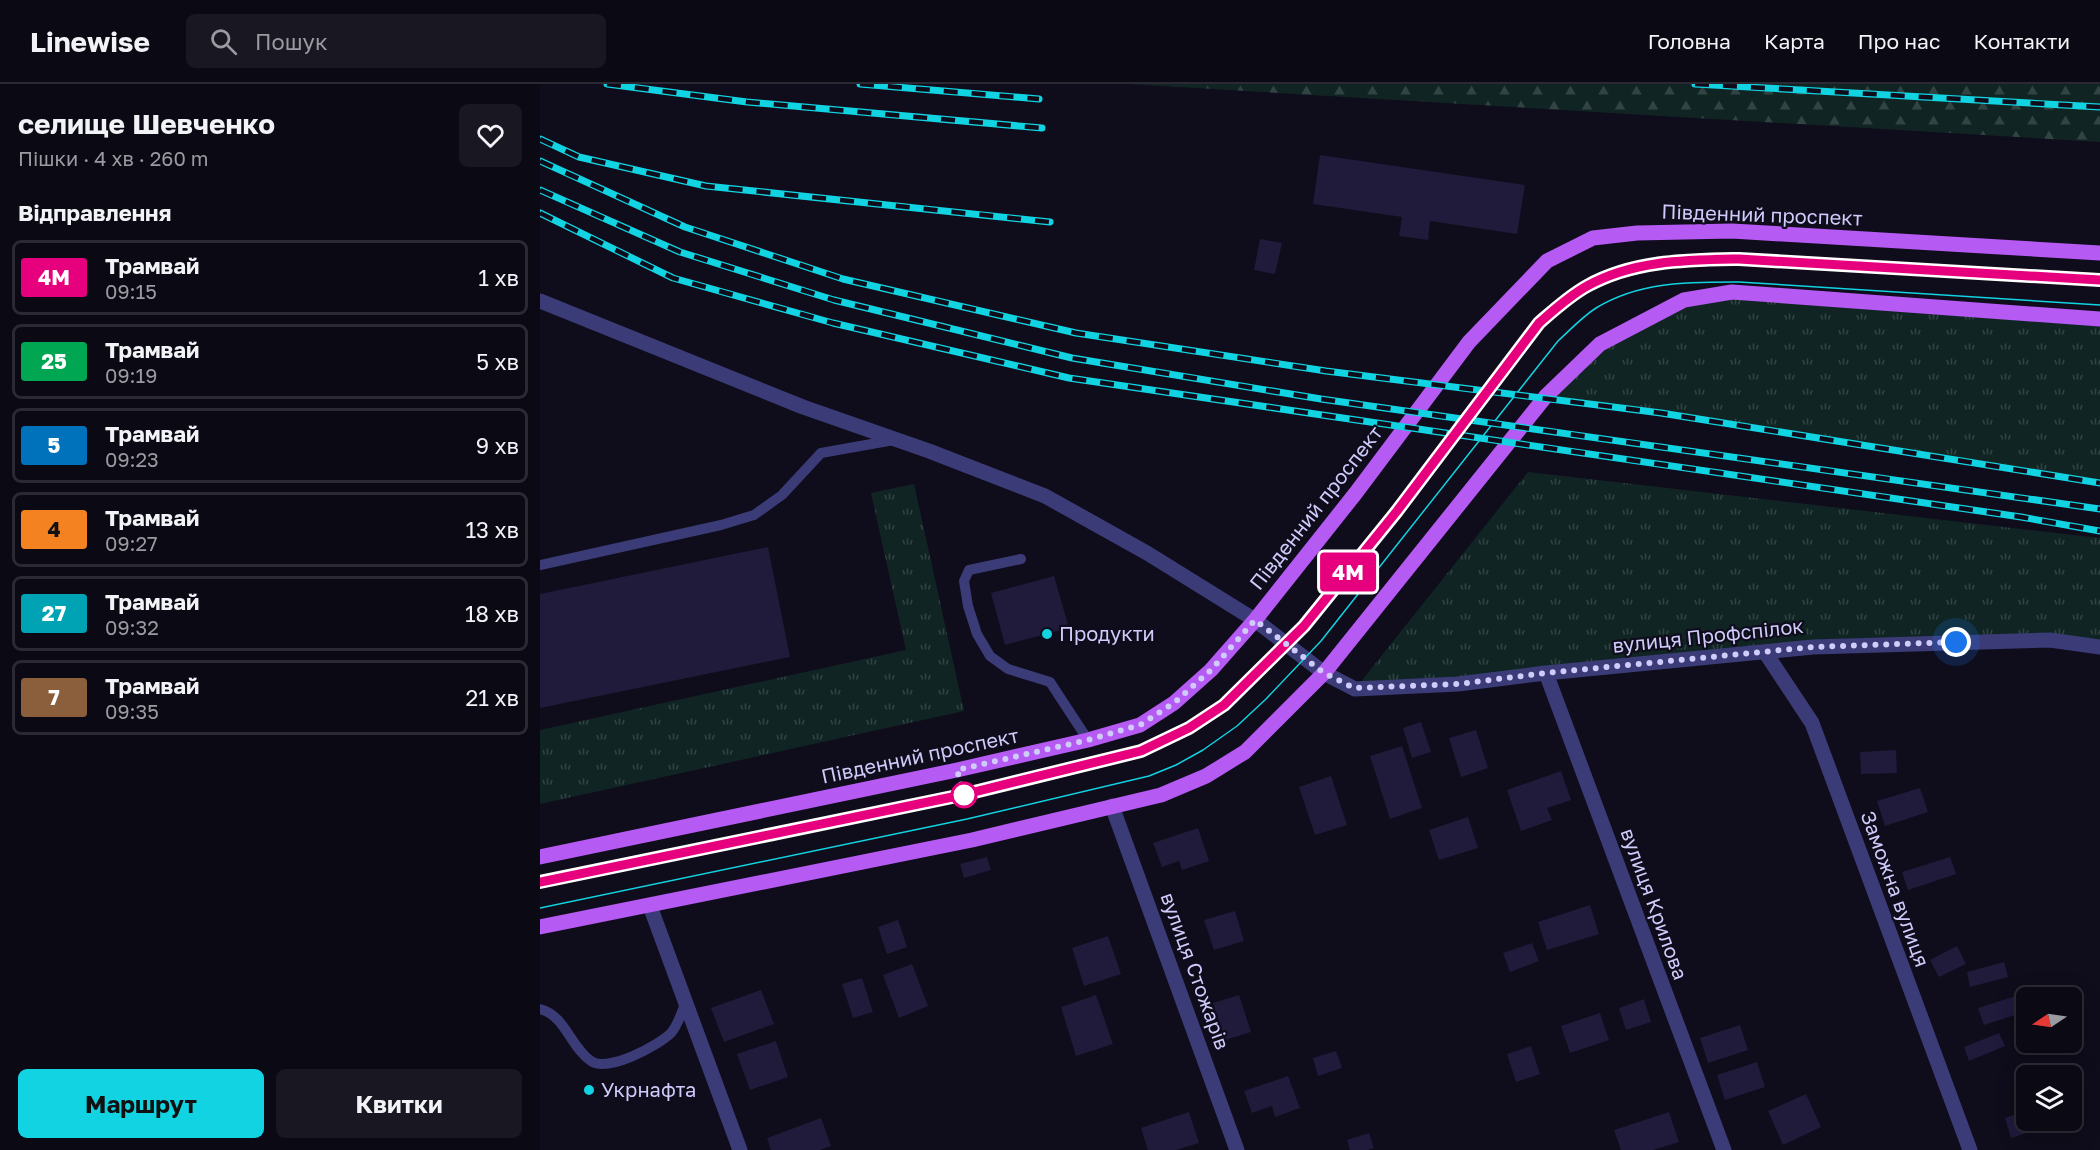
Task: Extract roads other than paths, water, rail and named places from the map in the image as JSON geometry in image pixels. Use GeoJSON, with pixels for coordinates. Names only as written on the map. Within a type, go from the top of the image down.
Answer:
{"type":"FeatureCollection","features":[{"type":"Feature","properties":{"kind":"main road","name":"Південний проспект"},"geometry":{"type":"LineString","coordinates":[[540,857],[957,770],[1088,740],[1140,725],[1174,703],[1211,670],[1255,620],[1355,494],[1469,342],[1547,261],[1593,238],[1637,233],[1732,231],[2100,253]]}},
{"type":"Feature","properties":{"kind":"main road"},"geometry":{"type":"LineString","coordinates":[[540,927],[972,840],[1161,795],[1206,776],[1245,752],[1324,673],[1546,396],[1600,344],[1684,300],[1732,292],[2100,320]]}},
{"type":"Feature","properties":{"kind":"street","name":"вулиця Профспілок"},"geometry":{"type":"LineString","coordinates":[[540,301],[803,407],[1045,496],[1147,553],[1255,620],[1324,673],[1354,688],[1458,684],[1546,673],[1813,647],[2050,640],[2100,647]]}},
{"type":"Feature","properties":{"kind":"street","name":"Заможна вулиця"},"geometry":{"type":"LineString","coordinates":[[1765,652],[1812,723],[1970,1150]]}},
{"type":"Feature","properties":{"kind":"street","name":"вулиця Крилова"},"geometry":{"type":"LineString","coordinates":[[1546,673],[1724,1150]]}},
{"type":"Feature","properties":{"kind":"street","name":"вулиця Стожарів"},"geometry":{"type":"LineString","coordinates":[[1112,806],[1238,1150]]}},
{"type":"Feature","properties":{"kind":"street"},"geometry":{"type":"LineString","coordinates":[[650,906],[740,1150]]}},
{"type":"Feature","properties":{"kind":"lane"},"geometry":{"type":"LineString","coordinates":[[540,564],[721,525],[754,515],[783,495],[821,453],[897,440]]}},
{"type":"Feature","properties":{"kind":"lane"},"geometry":{"type":"LineString","coordinates":[[1021,559],[969,570],[964,581],[968,606],[977,634],[990,656],[1008,669],[1050,682],[1088,740]]}},
{"type":"Feature","properties":{"kind":"lane"},"geometry":{"type":"LineString","coordinates":[[540,1009],[554,1015],[588,1059],[601,1065],[631,1057],[665,1038],[673,1031],[685,1004]]}},
{"type":"Feature","properties":{"kind":"tram line"},"geometry":{"type":"LineString","coordinates":[[540,882],[962,795],[1141,751],[1189,728],[1224,705],[1304,626],[1397,511],[1539,323],[1574,294],[1605,277],[1661,263],[1739,259],[2100,280]]}},
{"type":"Feature","properties":{"kind":"tram line","name":"4М"},"geometry":{"type":"LineString","coordinates":[[540,882],[962,795],[1141,751],[1208,718],[1252,679],[1304,626],[1397,511],[1539,323],[1587,286],[1616,274],[1648,264],[1683,260],[1739,259],[2100,280]]}},
{"type":"Feature","properties":{"kind":"tram line"},"geometry":{"type":"LineString","coordinates":[[540,908],[967,819],[1149,776],[1176,765],[1203,750],[1237,726],[1321,641],[1558,341],[1581,319],[1613,299],[1666,285],[1739,282],[2100,305]]}},
{"type":"Feature","properties":{"kind":"railway"},"geometry":{"type":"LineString","coordinates":[[607,84],[747,102],[1042,128]]}},
{"type":"Feature","properties":{"kind":"railway"},"geometry":{"type":"LineString","coordinates":[[860,84],[1039,99]]}},
{"type":"Feature","properties":{"kind":"railway"},"geometry":{"type":"LineString","coordinates":[[1695,84],[2100,107]]}},
{"type":"Feature","properties":{"kind":"railway"},"geometry":{"type":"LineString","coordinates":[[540,139],[579,157],[706,186],[1050,222]]}},
{"type":"Feature","properties":{"kind":"railway"},"geometry":{"type":"LineString","coordinates":[[540,161],[685,227],[843,279],[1076,333],[1326,371],[1661,413],[2100,483]]}},
{"type":"Feature","properties":{"kind":"railway"},"geometry":{"type":"LineString","coordinates":[[540,190],[680,252],[834,300],[1072,358],[1321,399],[2100,509]]}},
{"type":"Feature","properties":{"kind":"railway"},"geometry":{"type":"LineString","coordinates":[[540,213],[673,278],[833,323],[1069,378],[2021,517],[2100,531]]}},
{"type":"Feature","properties":{"kind":"place","name":"Продукти"},"geometry":{"type":"Point","coordinates":[1047,634]}},
{"type":"Feature","properties":{"kind":"place","name":"Укрнафта"},"geometry":{"type":"Point","coordinates":[589,1090]}}]}
